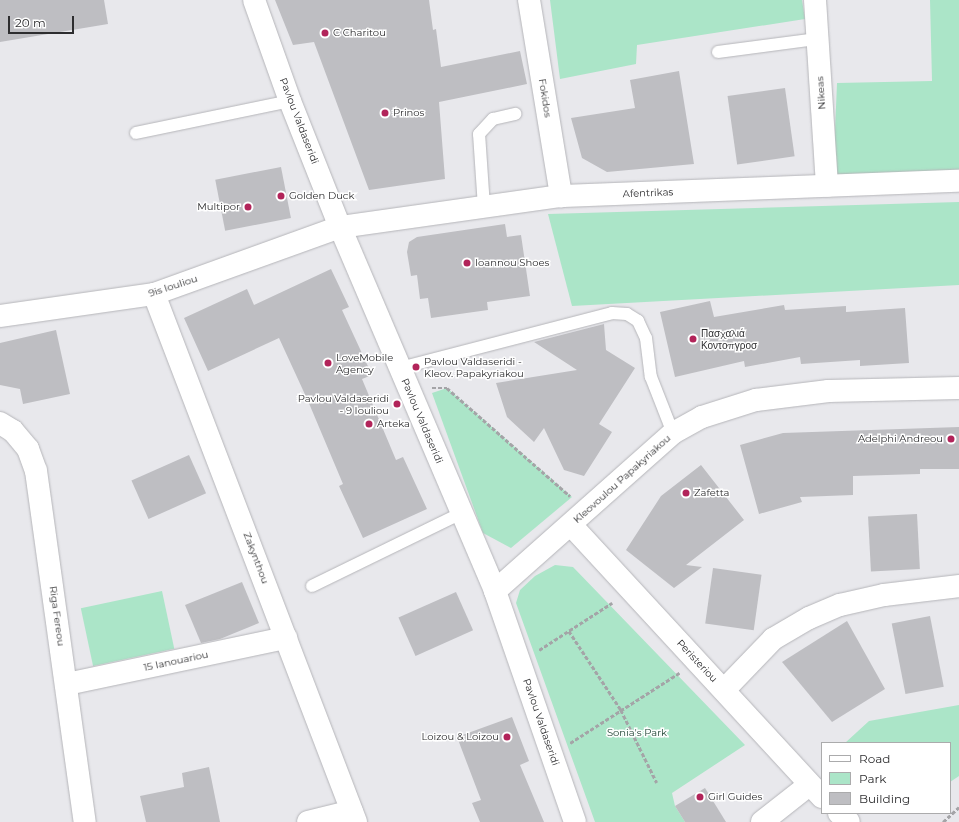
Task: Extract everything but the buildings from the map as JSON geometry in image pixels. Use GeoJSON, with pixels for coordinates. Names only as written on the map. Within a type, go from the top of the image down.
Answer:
{"type":"FeatureCollection","features":[{"type":"Feature","properties":{"kind":"street","name":"Pavlou Valdaseridi"},"geometry":{"type":"LineString","coordinates":[[254,0],[290,101],[340,227],[495,591],[575,822]]}},
{"type":"Feature","properties":{"kind":"street","name":"Fokidos"},"geometry":{"type":"LineString","coordinates":[[529,0],[561,196]]}},
{"type":"Feature","properties":{"kind":"street","name":"Nikeas"},"geometry":{"type":"LineString","coordinates":[[815,0],[827,186]]}},
{"type":"Feature","properties":{"kind":"street","name":"Afentrikas"},"geometry":{"type":"LineString","coordinates":[[340,227],[561,196],[959,181]]}},
{"type":"Feature","properties":{"kind":"street","name":"9is Iouliou"},"geometry":{"type":"LineString","coordinates":[[0,316],[154,294],[340,227]]}},
{"type":"Feature","properties":{"kind":"street","name":"Zakynthou"},"geometry":{"type":"LineString","coordinates":[[154,294],[354,816]]}},
{"type":"Feature","properties":{"kind":"street","name":"Kleovoulou Papakyriakou"},"geometry":{"type":"LineString","coordinates":[[495,591],[571,525],[673,432],[702,417],[756,400],[828,391],[959,388]]}},
{"type":"Feature","properties":{"kind":"street","name":"Riga Fereou"},"geometry":{"type":"LineString","coordinates":[[0,423],[13,431],[28,448],[36,471],[67,684],[85,822]]}},
{"type":"Feature","properties":{"kind":"street","name":"Peristeriou"},"geometry":{"type":"LineString","coordinates":[[571,525],[724,690],[815,791]]}},
{"type":"Feature","properties":{"kind":"street"},"geometry":{"type":"LineString","coordinates":[[724,690],[773,639],[809,618],[840,605],[862,600],[959,586]]}},
{"type":"Feature","properties":{"kind":"street","name":"15 Ianouariou"},"geometry":{"type":"LineString","coordinates":[[67,684],[286,638]]}},
{"type":"Feature","properties":{"kind":"street"},"geometry":{"type":"LineString","coordinates":[[762,822],[815,791]]}},
{"type":"Feature","properties":{"kind":"street"},"geometry":{"type":"LineString","coordinates":[[840,814],[849,822]]}},
{"type":"Feature","properties":{"kind":"street"},"geometry":{"type":"LineString","coordinates":[[308,822],[354,816]]}},
{"type":"Feature","properties":{"kind":"lane"},"geometry":{"type":"LineString","coordinates":[[718,52],[817,38]]}},
{"type":"Feature","properties":{"kind":"lane"},"geometry":{"type":"LineString","coordinates":[[136,134],[290,101]]}},
{"type":"Feature","properties":{"kind":"lane"},"geometry":{"type":"LineString","coordinates":[[484,207],[479,134],[493,119],[516,114]]}},
{"type":"Feature","properties":{"kind":"lane"},"geometry":{"type":"LineString","coordinates":[[400,368],[612,313],[627,314],[638,321],[646,338],[651,377],[673,432]]}},
{"type":"Feature","properties":{"kind":"lane"},"geometry":{"type":"LineString","coordinates":[[312,586],[462,513]]}},
{"type":"Feature","properties":{"kind":"path"},"geometry":{"type":"LineString","coordinates":[[408,388],[447,388],[572,497],[571,525]]}},
{"type":"Feature","properties":{"kind":"path"},"geometry":{"type":"LineString","coordinates":[[520,662],[632,590]]}},
{"type":"Feature","properties":{"kind":"path"},"geometry":{"type":"LineString","coordinates":[[568,631],[621,710],[657,783]]}},
{"type":"Feature","properties":{"kind":"path"},"geometry":{"type":"LineString","coordinates":[[552,754],[697,661]]}},
{"type":"Feature","properties":{"kind":"path"},"geometry":{"type":"LineString","coordinates":[[943,822],[959,807]]}},
{"type":"Feature","properties":{"kind":"green space"},"geometry":{"type":"Polygon","coordinates":[[[550,0],[802,0],[805,19],[637,45],[636,64],[560,79],[550,0]]]}},
{"type":"Feature","properties":{"kind":"green space"},"geometry":{"type":"Polygon","coordinates":[[[930,0],[959,0],[959,174],[833,178],[837,83],[932,81],[930,0]]]}},
{"type":"Feature","properties":{"kind":"green space"},"geometry":{"type":"Polygon","coordinates":[[[959,202],[959,285],[572,306],[548,214],[959,202]]]}},
{"type":"Feature","properties":{"kind":"green space"},"geometry":{"type":"Polygon","coordinates":[[[447,388],[572,497],[511,548],[483,533],[432,393],[447,388]]]}},
{"type":"Feature","properties":{"kind":"green space","name":"Sonia's Park"},"geometry":{"type":"Polygon","coordinates":[[[555,565],[573,567],[745,745],[672,793],[675,806],[685,822],[595,822],[516,603],[520,590],[535,576],[555,565]]]}},
{"type":"Feature","properties":{"kind":"green space"},"geometry":{"type":"Polygon","coordinates":[[[162,591],[174,649],[93,666],[81,608],[162,591]]]}},
{"type":"Feature","properties":{"kind":"green space"},"geometry":{"type":"Polygon","coordinates":[[[959,705],[959,776],[951,781],[951,742],[846,742],[869,721],[959,705]]]}},
{"type":"Feature","properties":{"kind":"place","name":"C Charitou"},"geometry":{"type":"Point","coordinates":[325,33]}},
{"type":"Feature","properties":{"kind":"place","name":"Prinos"},"geometry":{"type":"Point","coordinates":[385,113]}},
{"type":"Feature","properties":{"kind":"place","name":"Golden Duck"},"geometry":{"type":"Point","coordinates":[281,196]}},
{"type":"Feature","properties":{"kind":"place","name":"Multipor"},"geometry":{"type":"Point","coordinates":[248,207]}},
{"type":"Feature","properties":{"kind":"place","name":"Ioannou Shoes"},"geometry":{"type":"Point","coordinates":[467,263]}},
{"type":"Feature","properties":{"kind":"place","name":"Πασχαλιά Κοντοπγροσ"},"geometry":{"type":"Point","coordinates":[693,339]}},
{"type":"Feature","properties":{"kind":"place","name":"LoveMobile Agency"},"geometry":{"type":"Point","coordinates":[328,363]}},
{"type":"Feature","properties":{"kind":"place","name":"Pavlou Valdaseridi - Kleov. Papakyriakou"},"geometry":{"type":"Point","coordinates":[416,367]}},
{"type":"Feature","properties":{"kind":"place","name":"Pavlou Valdaseridi - 9 Iouliou"},"geometry":{"type":"Point","coordinates":[397,404]}},
{"type":"Feature","properties":{"kind":"place","name":"Arteka"},"geometry":{"type":"Point","coordinates":[369,424]}},
{"type":"Feature","properties":{"kind":"place","name":"Adelphi Andreou"},"geometry":{"type":"Point","coordinates":[951,439]}},
{"type":"Feature","properties":{"kind":"place","name":"Zafetta"},"geometry":{"type":"Point","coordinates":[686,493]}},
{"type":"Feature","properties":{"kind":"place","name":"Loizou & Loizou"},"geometry":{"type":"Point","coordinates":[507,737]}},
{"type":"Feature","properties":{"kind":"place","name":"Girl Guides"},"geometry":{"type":"Point","coordinates":[700,797]}}]}
